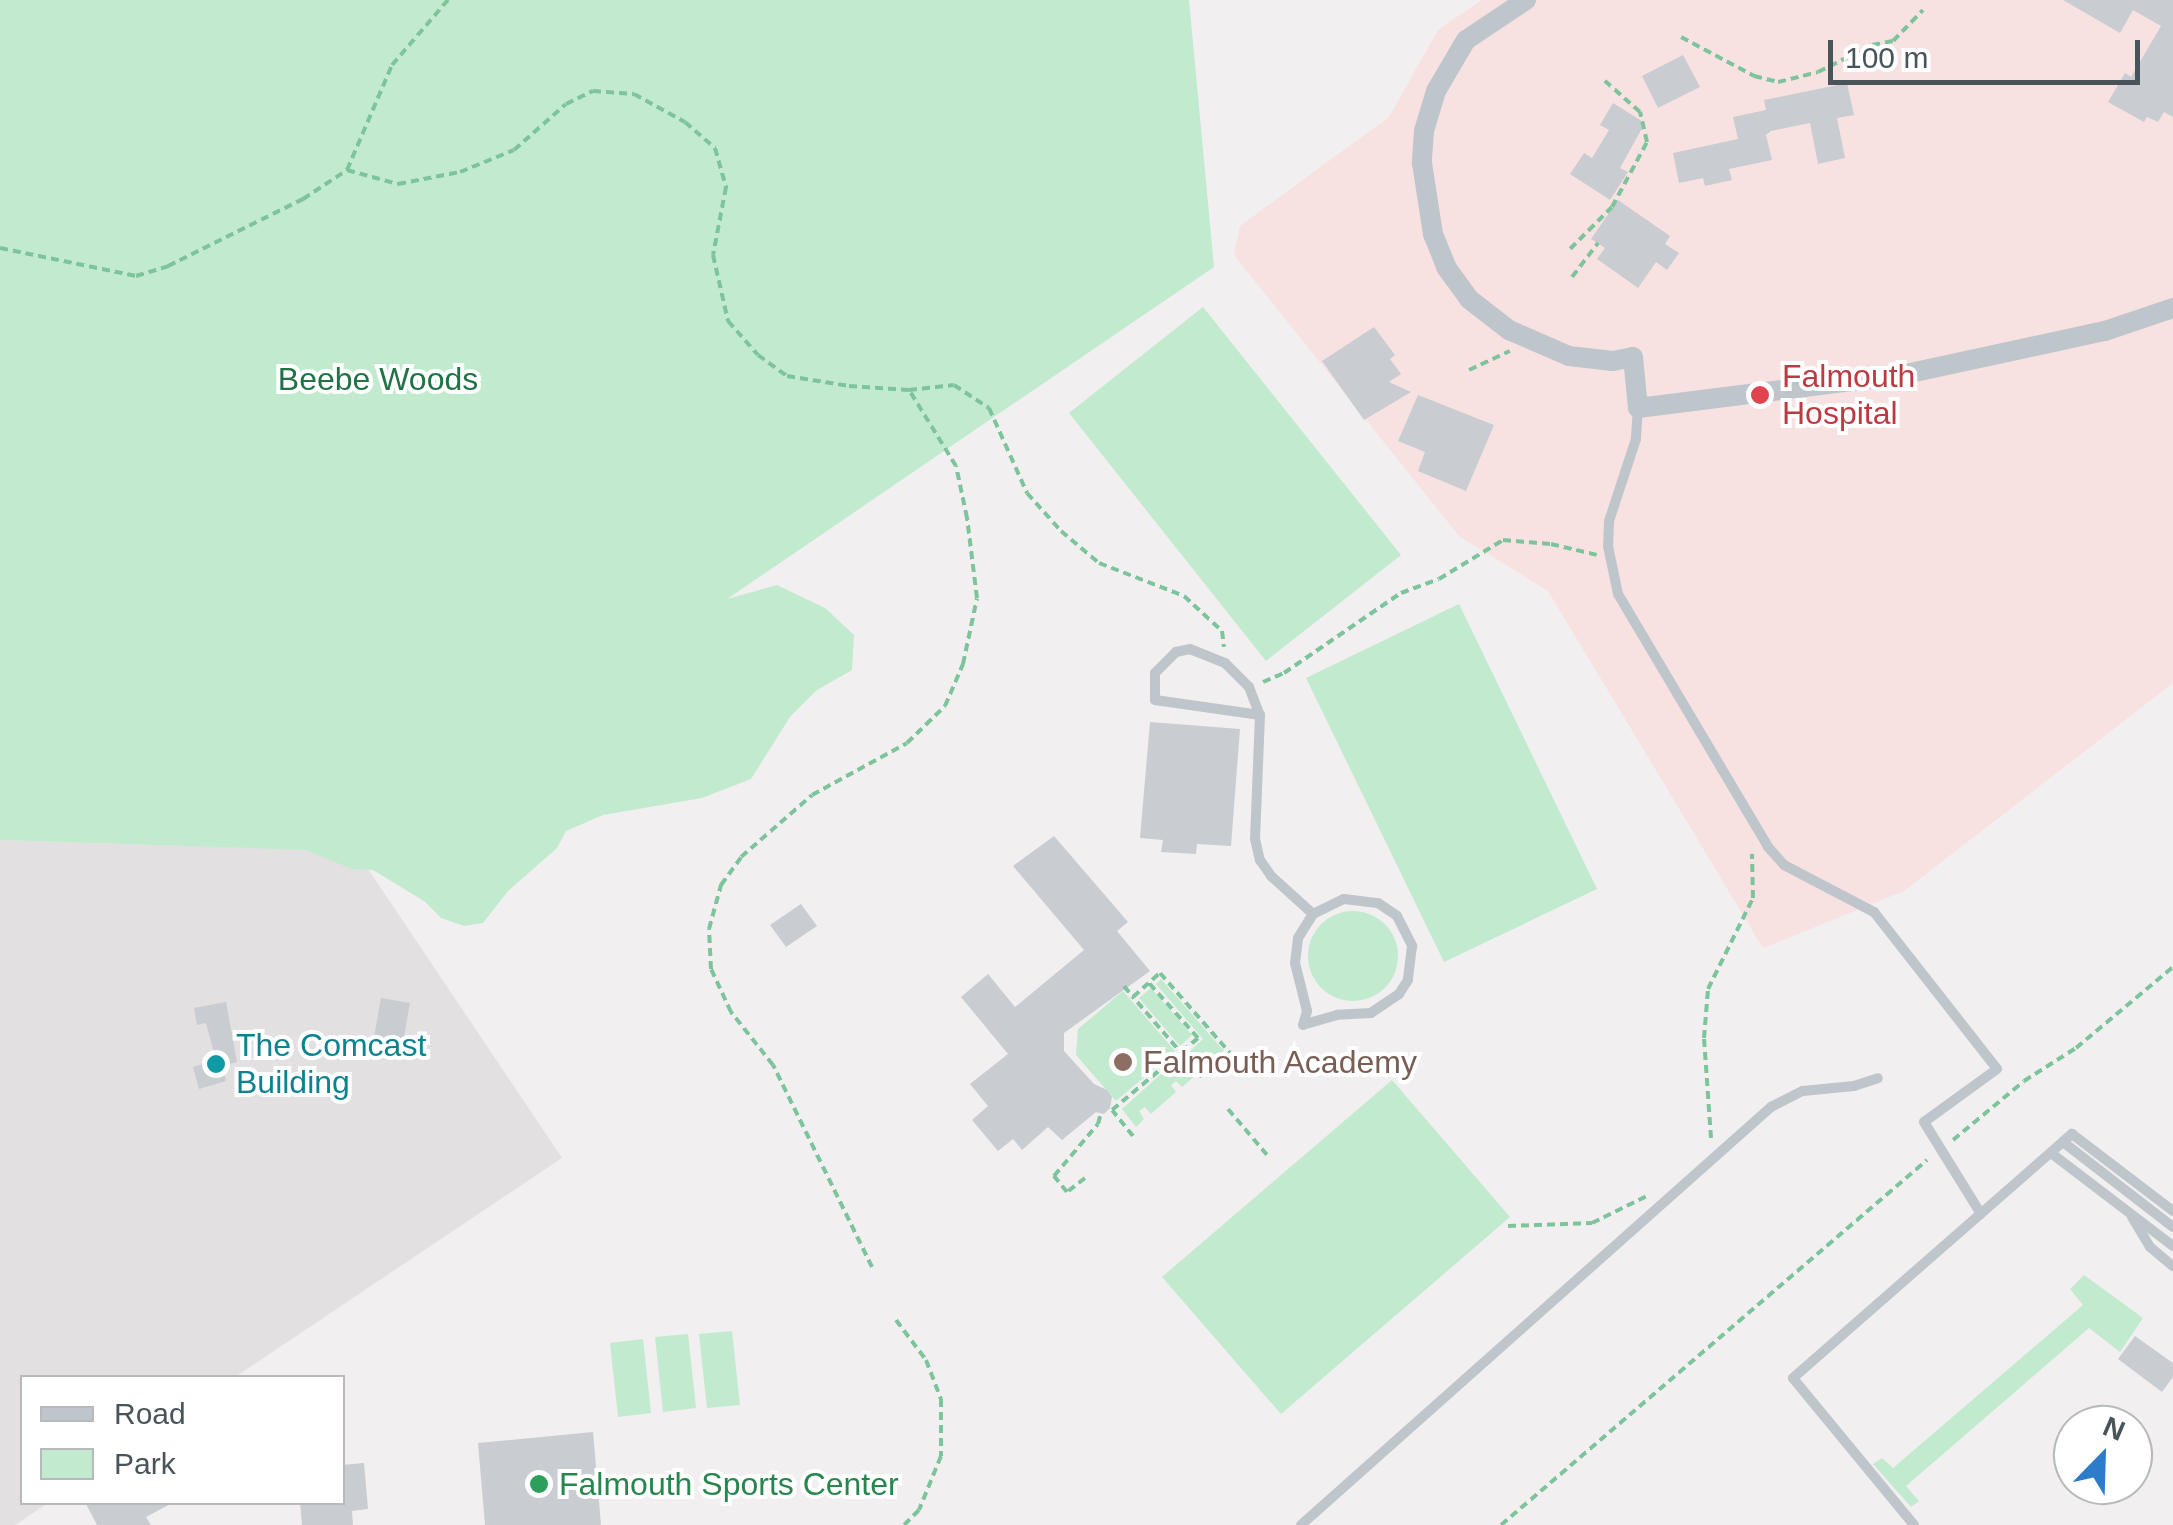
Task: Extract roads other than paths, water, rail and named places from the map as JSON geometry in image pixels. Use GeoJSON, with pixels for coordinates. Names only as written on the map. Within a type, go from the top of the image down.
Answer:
{"type":"FeatureCollection","features":[{"type":"Feature","properties":{"kind":"street"},"geometry":{"type":"LineString","coordinates":[[1526,0],[1466,40],[1436,91],[1424,132],[1422,163],[1433,234],[1446,267],[1469,299],[1509,330],[1569,356],[1613,361],[1633,358],[1638,408],[1901,374],[2090,334],[2173,308]]}},
{"type":"Feature","properties":{"kind":"lane"},"geometry":{"type":"LineString","coordinates":[[1638,408],[1636,439],[1608,521],[1614,583],[1632,623],[1746,811],[1784,866],[1874,912],[1997,1069],[1924,1122],[1981,1214]]}},
{"type":"Feature","properties":{"kind":"lane"},"geometry":{"type":"LineString","coordinates":[[1260,714],[1155,700],[1156,673],[1176,652],[1190,650],[1225,663],[1249,687],[1260,714],[1254,839],[1270,876],[1313,914]]}},
{"type":"Feature","properties":{"kind":"lane"},"geometry":{"type":"LineString","coordinates":[[1355,898],[1378,902],[1396,916],[1409,935],[1413,958],[1400,994],[1372,1013],[1337,1014],[1303,1025],[1307,1011],[1295,952],[1298,938],[1313,914],[1332,902],[1355,898]]}},
{"type":"Feature","properties":{"kind":"lane"},"geometry":{"type":"LineString","coordinates":[[1301,1525],[1678,1189],[1790,1095],[1878,1078]]}},
{"type":"Feature","properties":{"kind":"lane"},"geometry":{"type":"LineString","coordinates":[[1914,1525],[1793,1378],[2068,1138]]}},
{"type":"Feature","properties":{"kind":"lane"},"geometry":{"type":"LineString","coordinates":[[2068,1138],[2173,1210]]}},
{"type":"Feature","properties":{"kind":"lane"},"geometry":{"type":"LineString","coordinates":[[2068,1138],[2173,1226]]}},
{"type":"Feature","properties":{"kind":"lane"},"geometry":{"type":"LineString","coordinates":[[2051,1153],[2173,1246]]}},
{"type":"Feature","properties":{"kind":"lane"},"geometry":{"type":"LineString","coordinates":[[2128,1212],[2150,1247],[2173,1266]]}},
{"type":"Feature","properties":{"kind":"place","name":"Falmouth Hospital"},"geometry":{"type":"Point","coordinates":[1760,395]}},
{"type":"Feature","properties":{"kind":"place","name":"Falmouth Academy"},"geometry":{"type":"Point","coordinates":[1123,1062]}},
{"type":"Feature","properties":{"kind":"place","name":"The Comcast Building"},"geometry":{"type":"Point","coordinates":[216,1064]}},
{"type":"Feature","properties":{"kind":"place","name":"Falmouth Sports Center"},"geometry":{"type":"Point","coordinates":[539,1484]}},
{"type":"Feature","properties":{"kind":"park label","name":"Beebe Woods"},"geometry":{"type":"Point","coordinates":[378,379]}}]}
